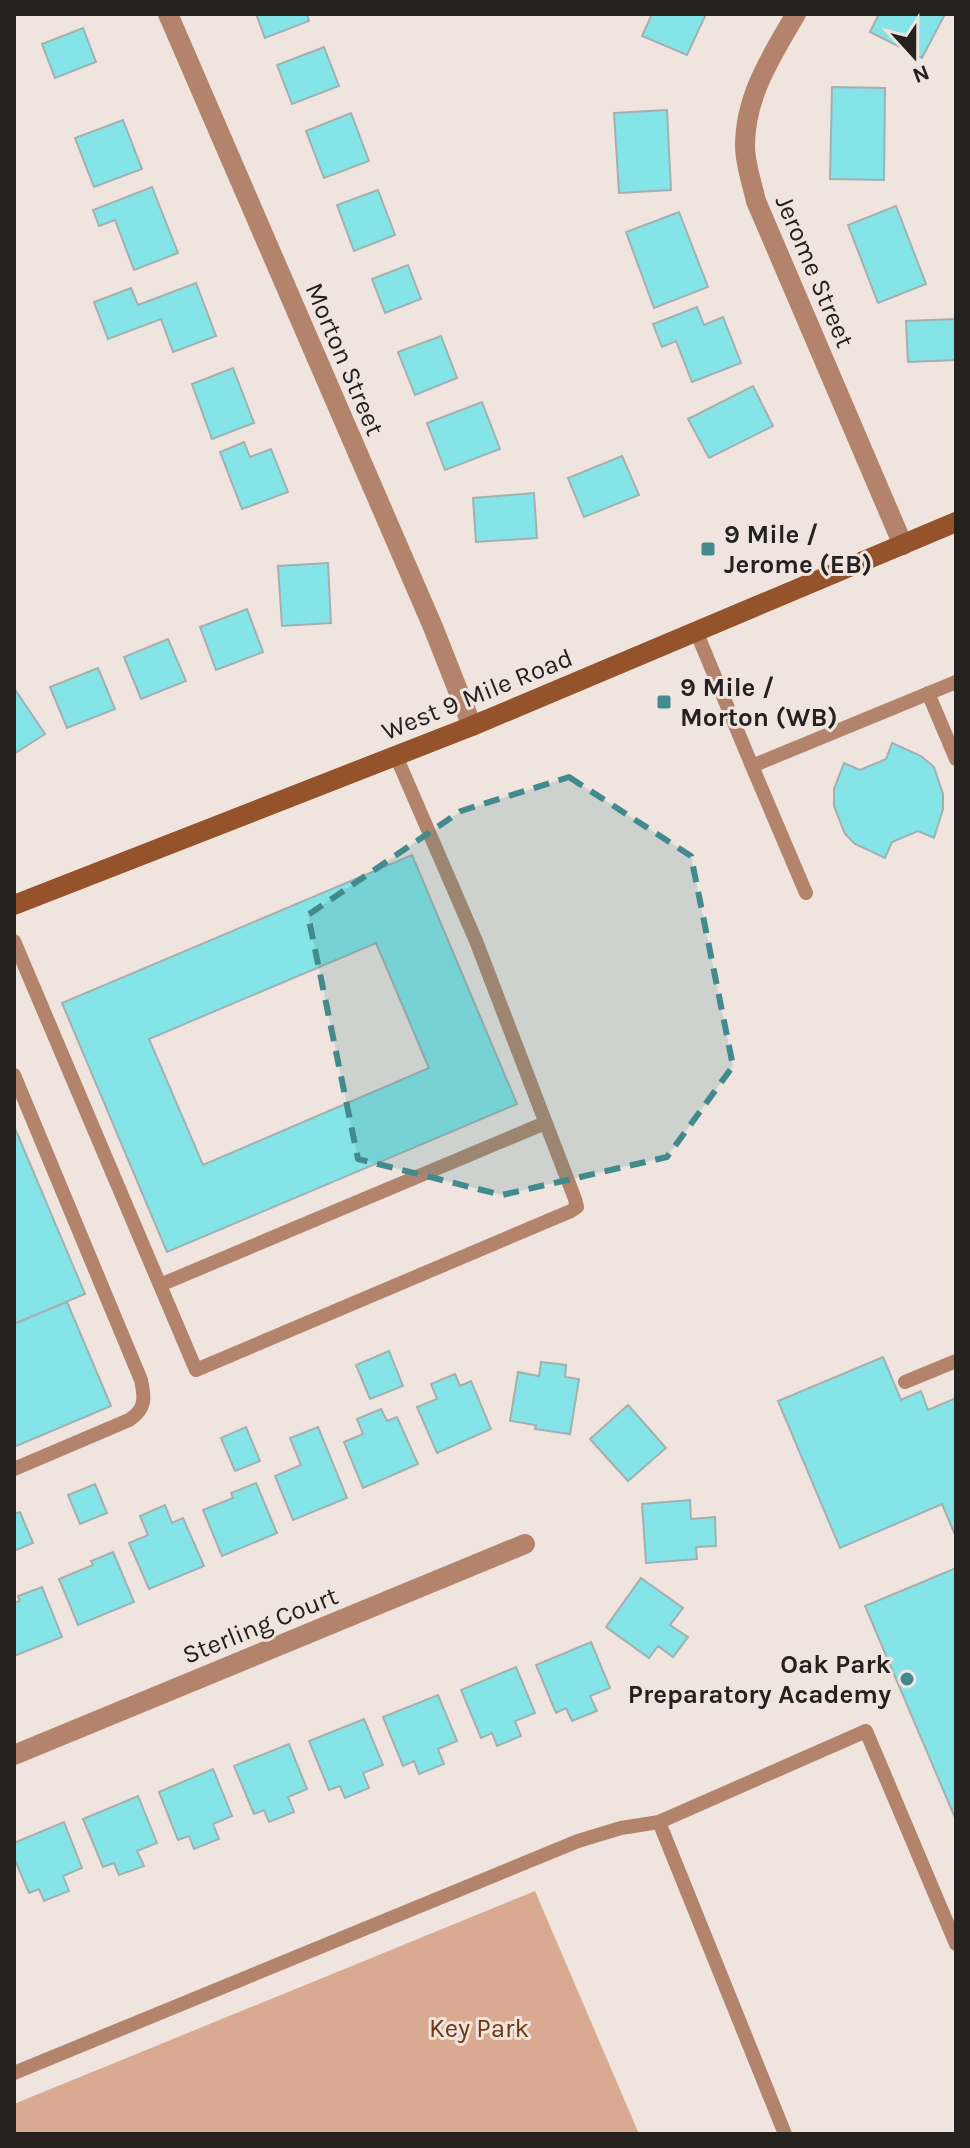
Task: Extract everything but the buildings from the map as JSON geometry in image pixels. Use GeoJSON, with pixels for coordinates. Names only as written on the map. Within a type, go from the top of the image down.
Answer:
{"type":"FeatureCollection","features":[{"type":"Feature","properties":{"kind":"main road","name":"West 9 Mile Road"},"geometry":{"type":"LineString","coordinates":[[14,905],[472,726],[903,545],[954,528]]}},
{"type":"Feature","properties":{"kind":"street","name":"Morton Street"},"geometry":{"type":"LineString","coordinates":[[168,14],[433,627],[472,726]]}},
{"type":"Feature","properties":{"kind":"street","name":"Jerome Street"},"geometry":{"type":"LineString","coordinates":[[796,14],[761,74],[749,110],[745,146],[749,173],[756,201],[903,545]]}},
{"type":"Feature","properties":{"kind":"street","name":"Sterling Court"},"geometry":{"type":"LineString","coordinates":[[14,1755],[525,1544]]}},
{"type":"Feature","properties":{"kind":"lane"},"geometry":{"type":"LineString","coordinates":[[696,631],[806,893]]}},
{"type":"Feature","properties":{"kind":"lane"},"geometry":{"type":"LineString","coordinates":[[752,766],[956,682]]}},
{"type":"Feature","properties":{"kind":"lane"},"geometry":{"type":"LineString","coordinates":[[928,693],[956,759]]}},
{"type":"Feature","properties":{"kind":"lane"},"geometry":{"type":"LineString","coordinates":[[14,941],[196,1370],[571,1211],[577,1207],[575,1199],[476,941],[396,756]]}},
{"type":"Feature","properties":{"kind":"lane"},"geometry":{"type":"LineString","coordinates":[[14,1075],[141,1380],[145,1398],[142,1409],[129,1420],[14,1469]]}},
{"type":"Feature","properties":{"kind":"lane"},"geometry":{"type":"LineString","coordinates":[[160,1285],[545,1123]]}},
{"type":"Feature","properties":{"kind":"lane"},"geometry":{"type":"LineString","coordinates":[[905,1382],[956,1361]]}},
{"type":"Feature","properties":{"kind":"lane"},"geometry":{"type":"LineString","coordinates":[[14,2073],[578,1841],[621,1828],[659,1822],[866,1731],[956,1944]]}},
{"type":"Feature","properties":{"kind":"lane"},"geometry":{"type":"LineString","coordinates":[[659,1822],[785,2134]]}},
{"type":"Feature","properties":{"kind":"highlighted area"},"geometry":{"type":"Polygon","coordinates":[[[569,777],[691,856],[733,1066],[667,1157],[502,1195],[358,1159],[308,915],[461,811],[569,777]]]}},
{"type":"Feature","properties":{"kind":"green space","name":"Key Park"},"geometry":{"type":"Polygon","coordinates":[[[535,1891],[639,2134],[14,2134],[14,2104],[535,1891]]]}},
{"type":"Feature","properties":{"kind":"place","name":"9 Mile / Jerome (EB)"},"geometry":{"type":"Point","coordinates":[708,549]}},
{"type":"Feature","properties":{"kind":"place","name":"9 Mile / Morton (WB)"},"geometry":{"type":"Point","coordinates":[664,702]}},
{"type":"Feature","properties":{"kind":"place","name":"Oak Park Preparatory Academy"},"geometry":{"type":"Point","coordinates":[907,1679]}}]}
